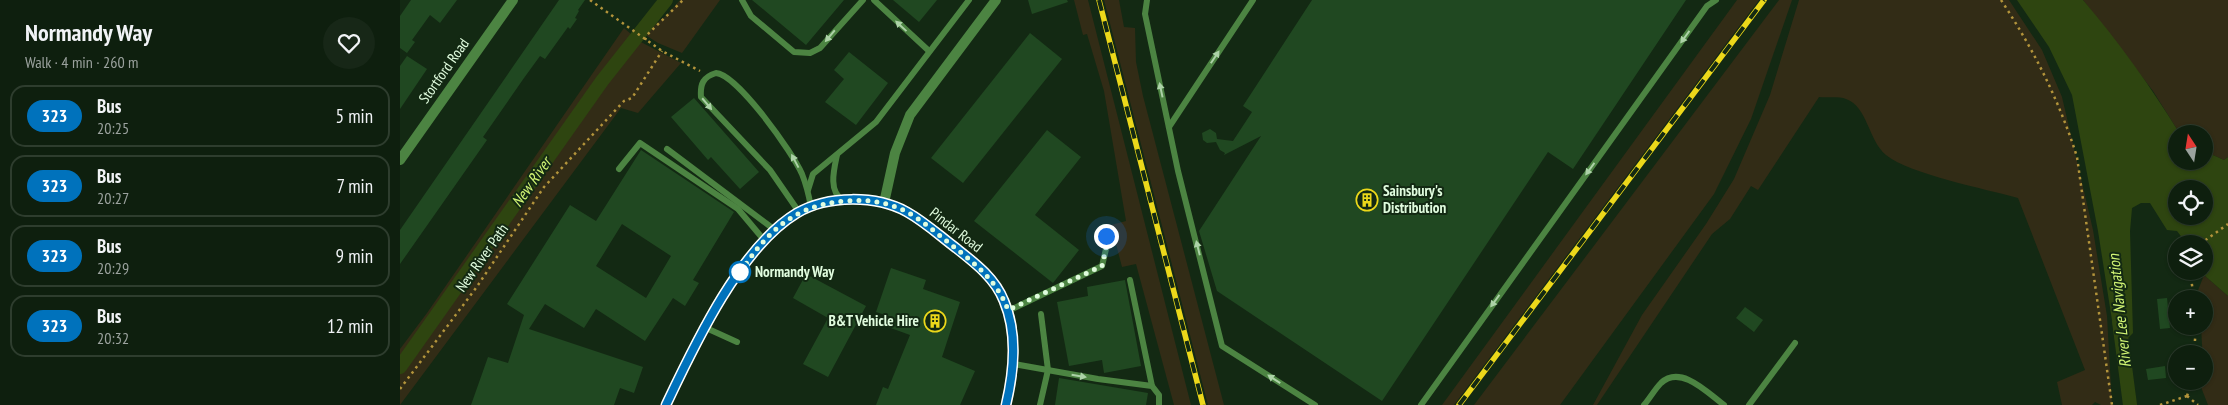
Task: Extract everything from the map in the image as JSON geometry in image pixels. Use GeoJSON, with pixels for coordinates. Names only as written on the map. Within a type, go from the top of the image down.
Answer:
{"type":"FeatureCollection","features":[{"type":"Feature","properties":{"kind":"street","name":"Stortford Road"},"geometry":{"type":"LineString","coordinates":[[400,160],[513,0]]}},
{"type":"Feature","properties":{"kind":"street"},"geometry":{"type":"LineString","coordinates":[[884,204],[895,153],[910,115],[996,0]]}},
{"type":"Feature","properties":{"kind":"street","name":"Pindar Road"},"geometry":{"type":"LineString","coordinates":[[667,405],[704,327],[746,263],[764,240],[799,212],[811,207],[844,201],[884,204],[906,212],[918,219],[978,266],[994,283],[1008,310],[1014,364],[1006,405]]}},
{"type":"Feature","properties":{"kind":"lane"},"geometry":{"type":"LineString","coordinates":[[742,0],[751,16],[794,52],[810,54],[820,48],[863,0]]}},
{"type":"Feature","properties":{"kind":"lane"},"geometry":{"type":"LineString","coordinates":[[874,0],[929,51]]}},
{"type":"Feature","properties":{"kind":"lane"},"geometry":{"type":"LineString","coordinates":[[808,191],[813,174],[876,122],[969,0]]}},
{"type":"Feature","properties":{"kind":"lane"},"geometry":{"type":"LineString","coordinates":[[1147,0],[1145,14],[1169,127],[1222,346],[1316,405]]}},
{"type":"Feature","properties":{"kind":"lane"},"geometry":{"type":"LineString","coordinates":[[1169,127],[1253,0]]}},
{"type":"Feature","properties":{"kind":"lane"},"geometry":{"type":"LineString","coordinates":[[1421,405],[1707,3],[1716,0]]}},
{"type":"Feature","properties":{"kind":"lane"},"geometry":{"type":"LineString","coordinates":[[799,212],[770,170],[701,97],[701,84],[710,75],[721,73],[726,76],[766,119],[792,156],[808,191],[811,207]]}},
{"type":"Feature","properties":{"kind":"lane"},"geometry":{"type":"LineString","coordinates":[[619,169],[640,143],[738,209],[764,240]]}},
{"type":"Feature","properties":{"kind":"lane"},"geometry":{"type":"LineString","coordinates":[[667,149],[775,230]]}},
{"type":"Feature","properties":{"kind":"lane"},"geometry":{"type":"LineString","coordinates":[[836,156],[833,173],[834,187],[838,198],[844,201]]}},
{"type":"Feature","properties":{"kind":"lane"},"geometry":{"type":"LineString","coordinates":[[1008,310],[1102,266],[1106,248],[1104,227]]}},
{"type":"Feature","properties":{"kind":"lane"},"geometry":{"type":"LineString","coordinates":[[1130,280],[1152,386],[1159,396],[1159,405]]}},
{"type":"Feature","properties":{"kind":"lane"},"geometry":{"type":"LineString","coordinates":[[1040,405],[1048,370],[1041,314]]}},
{"type":"Feature","properties":{"kind":"lane"},"geometry":{"type":"LineString","coordinates":[[704,327],[737,342]]}},
{"type":"Feature","properties":{"kind":"lane"},"geometry":{"type":"LineString","coordinates":[[1749,405],[1795,343]]}},
{"type":"Feature","properties":{"kind":"lane"},"geometry":{"type":"LineString","coordinates":[[1014,364],[1152,386]]}},
{"type":"Feature","properties":{"kind":"lane"},"geometry":{"type":"LineString","coordinates":[[1644,405],[1663,381],[1679,376],[1695,384],[1724,405]]}},
{"type":"Feature","properties":{"kind":"path"},"geometry":{"type":"LineString","coordinates":[[590,0],[625,27],[662,51],[687,66],[710,75]]}},
{"type":"Feature","properties":{"kind":"path"},"geometry":{"type":"LineString","coordinates":[[645,40],[647,35],[683,0]]}},
{"type":"Feature","properties":{"kind":"path"},"geometry":{"type":"LineString","coordinates":[[2002,0],[2029,42],[2050,84],[2066,122],[2077,157],[2112,405]]}},
{"type":"Feature","properties":{"kind":"path","name":"New River Path"},"geometry":{"type":"LineString","coordinates":[[400,389],[476,288],[544,187],[624,101],[632,98],[662,51]]}},
{"type":"Feature","properties":{"kind":"path"},"geometry":{"type":"LineString","coordinates":[[2213,235],[2228,224]]}},
{"type":"Feature","properties":{"kind":"path"},"geometry":{"type":"LineString","coordinates":[[2187,396],[2189,390]]}},
{"type":"Feature","properties":{"kind":"path"},"geometry":{"type":"LineString","coordinates":[[2160,405],[2187,396]]}},
{"type":"Feature","properties":{"kind":"path"},"geometry":{"type":"LineString","coordinates":[[2187,396],[2198,405]]}},
{"type":"Feature","properties":{"kind":"shaded area"},"geometry":{"type":"Polygon","coordinates":[[[680,0],[720,0],[682,53],[658,43],[644,34],[667,15],[680,0]]]}},
{"type":"Feature","properties":{"kind":"shaded area"},"geometry":{"type":"Polygon","coordinates":[[[1074,0],[1088,0],[1191,405],[1174,405],[1136,264],[1122,267],[1111,225],[1126,221],[1104,91],[1087,34],[1083,35],[1074,0]]]}},
{"type":"Feature","properties":{"kind":"shaded area"},"geometry":{"type":"Polygon","coordinates":[[[1104,0],[1119,0],[1124,27],[1135,28],[1136,62],[1143,96],[1224,405],[1208,405],[1104,0]]]}},
{"type":"Feature","properties":{"kind":"shaded area"},"geometry":{"type":"Polygon","coordinates":[[[1737,0],[1759,0],[1454,405],[1442,405],[1737,0]]]}},
{"type":"Feature","properties":{"kind":"shaded area"},"geometry":{"type":"Polygon","coordinates":[[[1779,0],[1792,0],[1751,119],[1714,194],[1560,405],[1474,405],[1779,0]]]}},
{"type":"Feature","properties":{"kind":"shaded area"},"geometry":{"type":"Polygon","coordinates":[[[1799,0],[2009,0],[2042,50],[2062,97],[2093,230],[2107,316],[2112,405],[2101,405],[2095,402],[2092,405],[2062,405],[2057,382],[2085,370],[2018,198],[1929,175],[1897,162],[1880,149],[1864,116],[1853,103],[1843,98],[1819,97],[1758,190],[1751,186],[1730,219],[1712,234],[1597,405],[1593,405],[1642,315],[1706,224],[1734,179],[1770,95],[1799,0]]]}},
{"type":"Feature","properties":{"kind":"shaded area"},"geometry":{"type":"Polygon","coordinates":[[[2083,0],[2228,0],[2228,157],[2224,160],[2213,155],[2213,125],[2174,125],[2153,91],[2083,0]]]}},
{"type":"Feature","properties":{"kind":"shaded area"},"geometry":{"type":"Polygon","coordinates":[[[624,28],[639,41],[681,63],[638,113],[621,108],[400,405],[400,349],[427,313],[624,28]]]}},
{"type":"Feature","properties":{"kind":"shaded area"},"geometry":{"type":"Polygon","coordinates":[[[2202,280],[2210,280],[2228,296],[2228,405],[2208,405],[2202,390],[2213,390],[2213,345],[2202,345],[2201,335],[2213,335],[2213,290],[2198,290],[2202,280]]]}},
{"type":"Feature","properties":{"kind":"water"},"geometry":{"type":"Polygon","coordinates":[[[2017,0],[2083,0],[2134,65],[2174,125],[2168,125],[2168,170],[2213,170],[2213,155],[2224,160],[2228,157],[2228,296],[2210,280],[2213,280],[2213,235],[2180,235],[2177,231],[2167,230],[2150,203],[2141,203],[2132,208],[2130,231],[2133,333],[2127,339],[2122,340],[2114,333],[2098,231],[2072,95],[2049,47],[2017,0]]]}},
{"type":"Feature","properties":{"kind":"water"},"geometry":{"type":"Polygon","coordinates":[[[2127,348],[2133,400],[2125,400],[2119,349],[2127,348]]]}},
{"type":"Feature","properties":{"kind":"building"},"geometry":{"type":"Polygon","coordinates":[[[411,0],[457,0],[440,23],[430,15],[412,40],[415,42],[407,53],[400,48],[400,16],[411,0]]]}},
{"type":"Feature","properties":{"kind":"building"},"geometry":{"type":"Polygon","coordinates":[[[559,0],[585,0],[578,10],[575,18],[577,19],[570,29],[568,27],[545,59],[540,56],[524,78],[483,137],[487,140],[400,264],[400,230],[559,0]]]}},
{"type":"Feature","properties":{"kind":"building"},"geometry":{"type":"Polygon","coordinates":[[[752,0],[844,0],[806,45],[752,0]]]}},
{"type":"Feature","properties":{"kind":"building"},"geometry":{"type":"Polygon","coordinates":[[[893,0],[937,0],[919,22],[893,0]]]}},
{"type":"Feature","properties":{"kind":"building"},"geometry":{"type":"Polygon","coordinates":[[[1028,0],[1067,0],[1068,2],[1032,14],[1028,0]]]}},
{"type":"Feature","properties":{"kind":"building","name":"Sainsbury's Distribution"},"geometry":{"type":"Polygon","coordinates":[[[1312,0],[1686,0],[1573,169],[1548,152],[1382,401],[1217,291],[1199,231],[1261,136],[1224,155],[1225,153],[1220,150],[1216,142],[1207,143],[1203,140],[1202,133],[1210,129],[1216,133],[1217,139],[1233,141],[1252,112],[1243,106],[1312,0]]]}},
{"type":"Feature","properties":{"kind":"building"},"geometry":{"type":"Polygon","coordinates":[[[1030,33],[1062,59],[963,183],[931,158],[1030,33]]]}},
{"type":"Feature","properties":{"kind":"building"},"geometry":{"type":"Polygon","coordinates":[[[849,52],[888,83],[856,125],[825,102],[844,79],[834,70],[849,52]]]}},
{"type":"Feature","properties":{"kind":"building"},"geometry":{"type":"Polygon","coordinates":[[[407,56],[427,69],[400,109],[400,66],[407,56]]]}},
{"type":"Feature","properties":{"kind":"building"},"geometry":{"type":"Polygon","coordinates":[[[694,98],[759,172],[740,189],[711,157],[708,160],[671,117],[694,98]]]}},
{"type":"Feature","properties":{"kind":"building"},"geometry":{"type":"Polygon","coordinates":[[[1047,130],[1081,157],[1035,215],[1079,250],[1053,283],[974,221],[1047,130]]]}},
{"type":"Feature","properties":{"kind":"building"},"geometry":{"type":"Polygon","coordinates":[[[641,150],[734,212],[693,280],[699,283],[685,306],[673,298],[645,341],[596,309],[584,328],[545,304],[529,329],[643,367],[634,393],[620,388],[614,405],[471,405],[488,357],[508,363],[524,315],[507,304],[570,205],[596,221],[641,150]],[[622,224],[596,266],[646,298],[671,256],[622,224]]]}},
{"type":"Feature","properties":{"kind":"building"},"geometry":{"type":"Polygon","coordinates":[[[891,268],[926,280],[923,289],[960,302],[942,357],[975,371],[960,405],[876,405],[883,387],[888,389],[910,335],[888,327],[891,317],[876,312],[891,268]]]}},
{"type":"Feature","properties":{"kind":"building"},"geometry":{"type":"Polygon","coordinates":[[[806,274],[866,306],[828,377],[803,364],[828,318],[793,298],[806,274]]]}},
{"type":"Feature","properties":{"kind":"building"},"geometry":{"type":"Polygon","coordinates":[[[1125,280],[1141,366],[1104,373],[1102,360],[1069,366],[1057,302],[1088,296],[1087,287],[1125,280]]]}},
{"type":"Feature","properties":{"kind":"building"},"geometry":{"type":"Polygon","coordinates":[[[2167,298],[2168,328],[2160,329],[2157,299],[2167,298]]]}},
{"type":"Feature","properties":{"kind":"building"},"geometry":{"type":"Polygon","coordinates":[[[1745,307],[1763,320],[1754,332],[1736,318],[1745,307]]]}},
{"type":"Feature","properties":{"kind":"building"},"geometry":{"type":"Polygon","coordinates":[[[2165,366],[2166,378],[2148,380],[2146,369],[2165,366]]]}},
{"type":"Feature","properties":{"kind":"building"},"geometry":{"type":"Polygon","coordinates":[[[1059,378],[1148,393],[1146,405],[1055,405],[1059,378]]]}},
{"type":"Feature","properties":{"kind":"waterway","name":"New River"},"geometry":{"type":"LineString","coordinates":[[400,367],[602,81],[666,0]]}},
{"type":"Feature","properties":{"kind":"waterway","name":"River Lee Navigation"},"geometry":{"type":"LineString","coordinates":[[2119,321],[2130,405]]}},
{"type":"Feature","properties":{"kind":"railway"},"geometry":{"type":"LineString","coordinates":[[1099,0],[1203,405]]}},
{"type":"Feature","properties":{"kind":"railway"},"geometry":{"type":"LineString","coordinates":[[1459,405],[1764,0]]}},
{"type":"Feature","properties":{"kind":"bus line","name":"323"},"geometry":{"type":"LineString","coordinates":[[666,405],[704,327],[752,254],[777,228],[799,212],[823,203],[855,200],[896,207],[918,219],[964,254],[994,283],[1008,310],[1012,328],[1014,364],[1006,405]]}},
{"type":"Feature","properties":{"kind":"place","name":"Sainsbury's Distribution"},"geometry":{"type":"Point","coordinates":[1367,200]}},
{"type":"Feature","properties":{"kind":"place","name":"Normandy Way"},"geometry":{"type":"Point","coordinates":[740,272]}},
{"type":"Feature","properties":{"kind":"place","name":"B&T Vehicle Hire"},"geometry":{"type":"Point","coordinates":[935,321]}},
{"type":"Feature","properties":{"kind":"route"},"geometry":{"type":"LineString","coordinates":[[740,272],[736,279],[752,254],[766,239],[777,228],[799,212],[823,203],[855,200],[868,201],[896,207],[906,212],[964,254],[994,283],[1008,310],[1095,271],[1102,266],[1106,248],[1106,236]]}}]}
